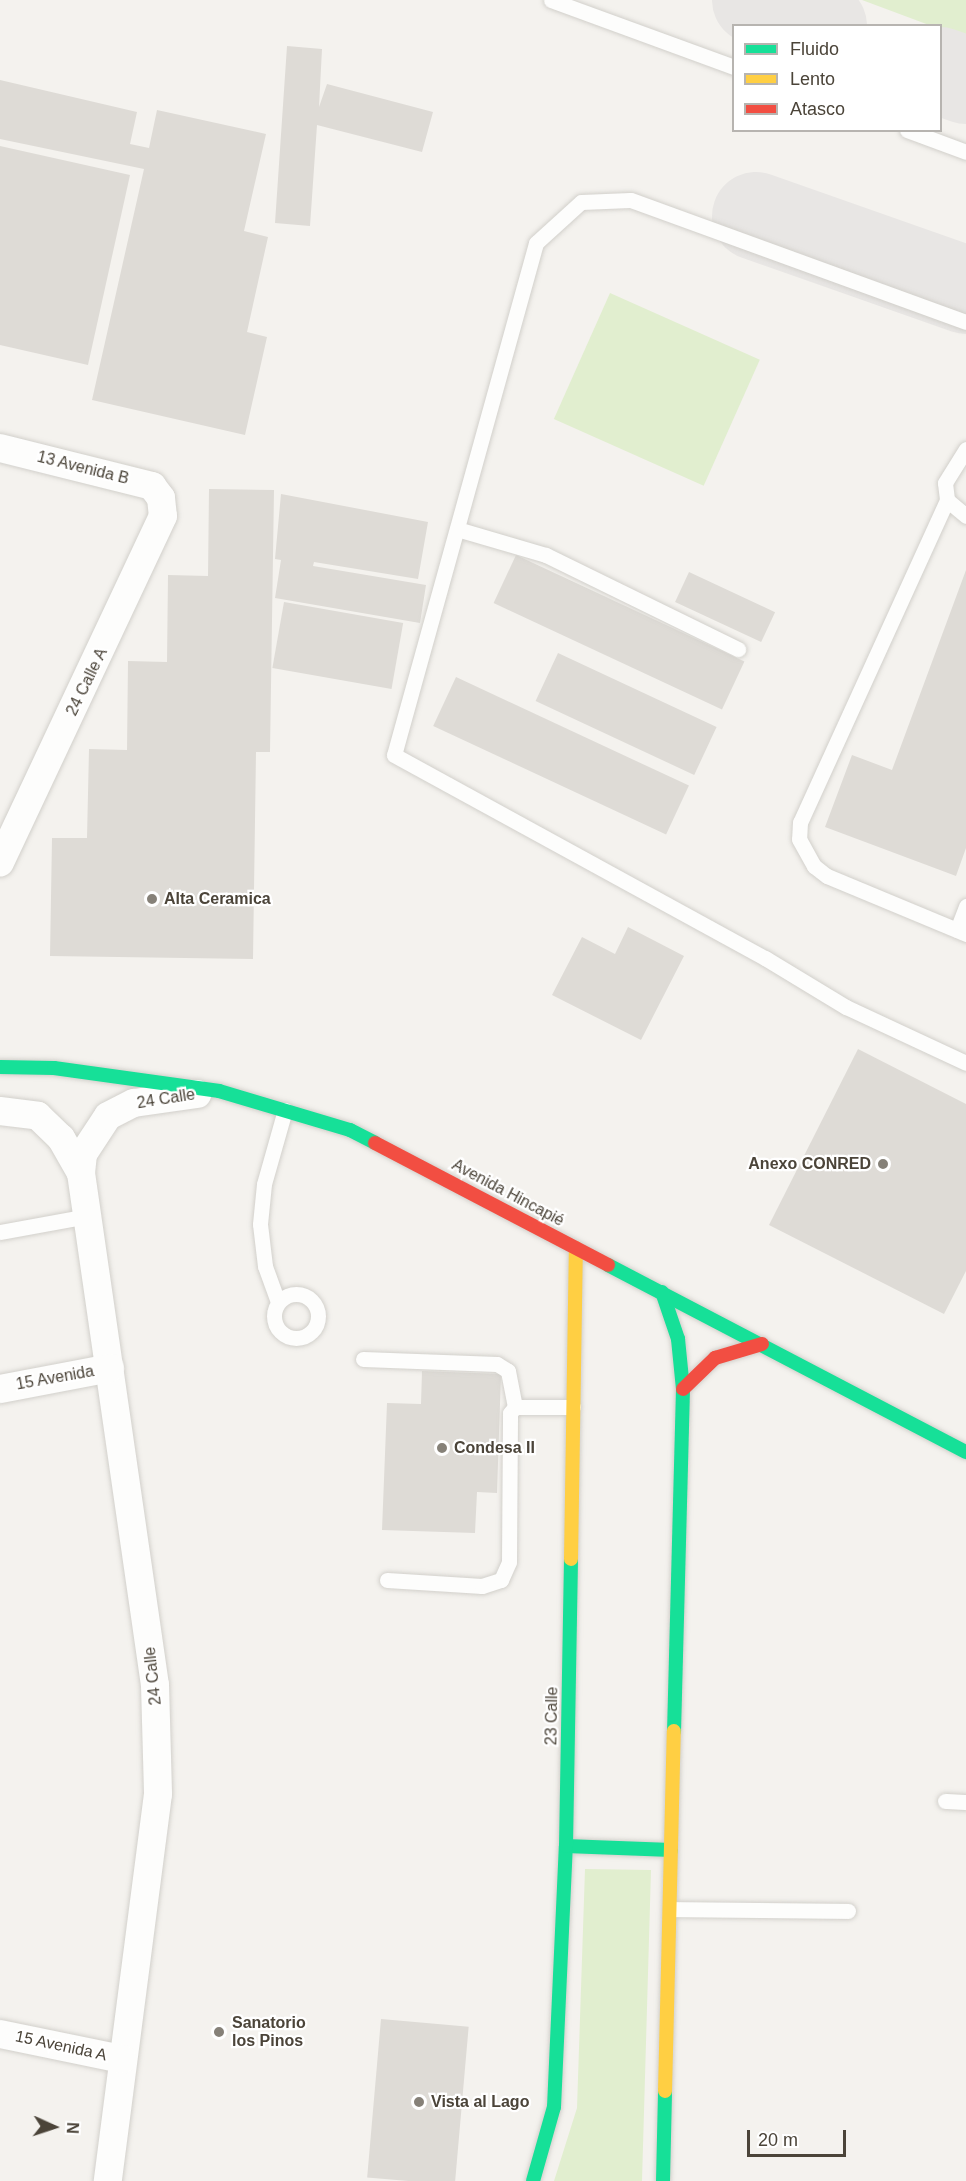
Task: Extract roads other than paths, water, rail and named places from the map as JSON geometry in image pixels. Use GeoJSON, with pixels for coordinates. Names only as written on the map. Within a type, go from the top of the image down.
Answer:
{"type":"FeatureCollection","features":[{"type":"Feature","properties":{"kind":"main road","name":"Avenida Hincapié"},"geometry":{"type":"LineString","coordinates":[[0,1067],[54,1068],[219,1091],[350,1130],[966,1452]]}},
{"type":"Feature","properties":{"kind":"main road","name":"23 Calle"},"geometry":{"type":"LineString","coordinates":[[533,2181],[554,2107],[566,1846],[576,1248]]}},
{"type":"Feature","properties":{"kind":"main road"},"geometry":{"type":"LineString","coordinates":[[662,1292],[678,1339],[683,1389],[663,2181]]}},
{"type":"Feature","properties":{"kind":"main road"},"geometry":{"type":"LineString","coordinates":[[683,1389],[715,1358],[762,1344]]}},
{"type":"Feature","properties":{"kind":"main road"},"geometry":{"type":"LineString","coordinates":[[566,1846],[671,1850]]}},
{"type":"Feature","properties":{"kind":"street","name":"13 Avenida B"},"geometry":{"type":"LineString","coordinates":[[0,448],[130,478],[152,486],[161,498]]}},
{"type":"Feature","properties":{"kind":"street","name":"24 Calle A"},"geometry":{"type":"LineString","coordinates":[[0,863],[158,533],[163,516],[161,498]]}},
{"type":"Feature","properties":{"kind":"street","name":"24 Calle"},"geometry":{"type":"LineString","coordinates":[[108,2181],[158,1794],[159,1739],[147,1624],[81,1173],[83,1154],[108,1116],[134,1103],[219,1091]]}},
{"type":"Feature","properties":{"kind":"street","name":"24 Calle"},"geometry":{"type":"LineString","coordinates":[[0,1111],[38,1116],[60,1138],[81,1173]]}},
{"type":"Feature","properties":{"kind":"street","name":"15 Avenida"},"geometry":{"type":"LineString","coordinates":[[0,1389],[110,1368]]}},
{"type":"Feature","properties":{"kind":"street","name":"15 Avenida A"},"geometry":{"type":"LineString","coordinates":[[0,2034],[122,2059]]}},
{"type":"Feature","properties":{"kind":"lane"},"geometry":{"type":"LineString","coordinates":[[551,0],[732,66]]}},
{"type":"Feature","properties":{"kind":"lane"},"geometry":{"type":"LineString","coordinates":[[912,132],[966,152]]}},
{"type":"Feature","properties":{"kind":"lane"},"geometry":{"type":"LineString","coordinates":[[966,322],[630,200],[581,202],[536,243],[394,755],[765,958],[846,1007],[966,1063]]}},
{"type":"Feature","properties":{"kind":"lane"},"geometry":{"type":"LineString","coordinates":[[966,449],[945,483],[947,500],[800,822],[799,839],[805,854],[827,876],[961,932],[966,906]]}},
{"type":"Feature","properties":{"kind":"lane"},"geometry":{"type":"LineString","coordinates":[[947,500],[966,516]]}},
{"type":"Feature","properties":{"kind":"lane"},"geometry":{"type":"LineString","coordinates":[[457,529],[546,555],[738,649]]}},
{"type":"Feature","properties":{"kind":"lane"},"geometry":{"type":"LineString","coordinates":[[278,1302],[265,1266],[260,1224],[264,1184],[285,1110]]}},
{"type":"Feature","properties":{"kind":"lane"},"geometry":{"type":"LineString","coordinates":[[0,1232],[87,1216]]}},
{"type":"Feature","properties":{"kind":"lane"},"geometry":{"type":"LineString","coordinates":[[363,1359],[497,1364],[508,1371],[515,1407]]}},
{"type":"Feature","properties":{"kind":"lane"},"geometry":{"type":"LineString","coordinates":[[515,1407],[573,1407]]}},
{"type":"Feature","properties":{"kind":"lane"},"geometry":{"type":"LineString","coordinates":[[387,1580],[482,1586],[501,1580],[509,1562],[510,1413],[515,1407]]}},
{"type":"Feature","properties":{"kind":"lane"},"geometry":{"type":"LineString","coordinates":[[945,1800],[966,1802]]}},
{"type":"Feature","properties":{"kind":"lane"},"geometry":{"type":"LineString","coordinates":[[670,1909],[848,1911]]}},
{"type":"Feature","properties":{"kind":"place","name":"Alta Ceramica"},"geometry":{"type":"Point","coordinates":[152,899]}},
{"type":"Feature","properties":{"kind":"place","name":"Anexo CONRED"},"geometry":{"type":"Point","coordinates":[883,1164]}},
{"type":"Feature","properties":{"kind":"place","name":"Condesa II"},"geometry":{"type":"Point","coordinates":[442,1448]}},
{"type":"Feature","properties":{"kind":"place","name":"Sanatorio los Pinos"},"geometry":{"type":"Point","coordinates":[219,2032]}},
{"type":"Feature","properties":{"kind":"place","name":"Vista al Lago"},"geometry":{"type":"Point","coordinates":[419,2102]}}]}
